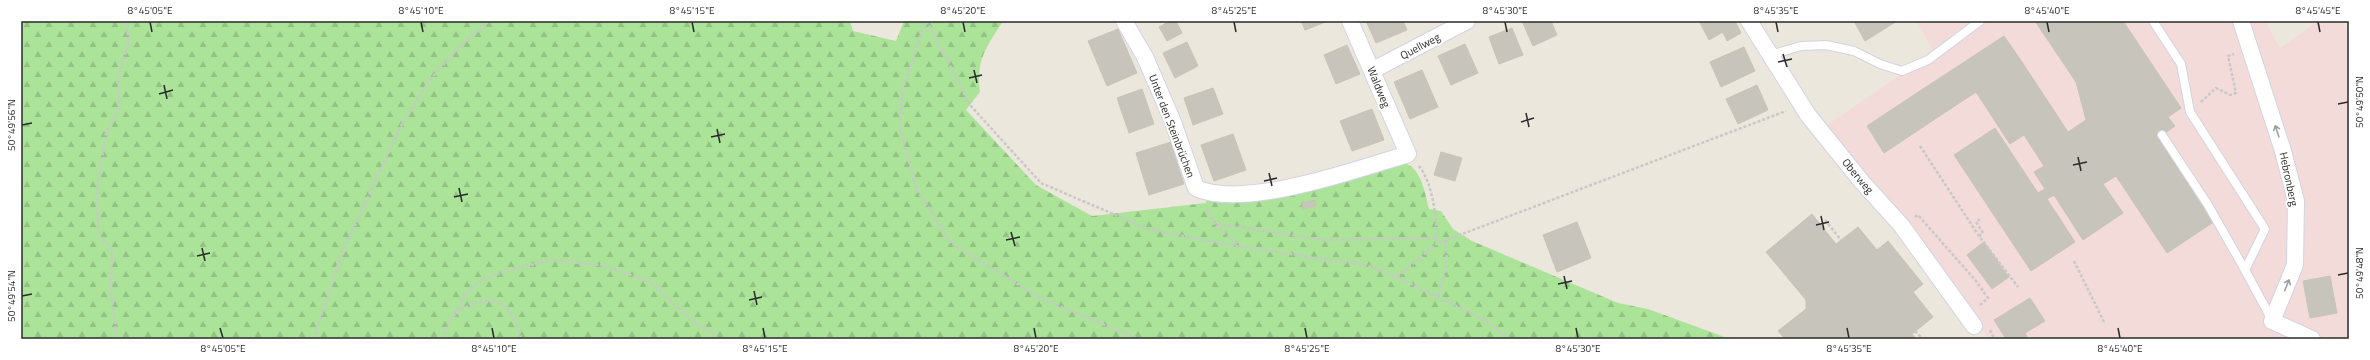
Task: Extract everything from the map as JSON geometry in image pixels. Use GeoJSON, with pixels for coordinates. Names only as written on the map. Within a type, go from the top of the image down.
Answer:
{"type":"FeatureCollection","features":[{"type":"Feature","properties":{"kind":"street","name":"Unter den Steinbrüchen"},"geometry":{"type":"LineString","coordinates":[[1124,21],[1145,57],[1173,122],[1193,181],[1200,189],[1206,192],[1255,194],[1334,177],[1408,154]]}},
{"type":"Feature","properties":{"kind":"street","name":"Waldweg"},"geometry":{"type":"LineString","coordinates":[[1350,21],[1373,70],[1408,154]]}},
{"type":"Feature","properties":{"kind":"street","name":"Quellweg"},"geometry":{"type":"LineString","coordinates":[[1373,70],[1468,21]]}},
{"type":"Feature","properties":{"kind":"street","name":"Oberweg"},"geometry":{"type":"LineString","coordinates":[[1749,21],[1802,105],[1862,182],[1901,225],[1974,326]]}},
{"type":"Feature","properties":{"kind":"street","name":"Hebronberg"},"geometry":{"type":"LineString","coordinates":[[2241,21],[2283,151],[2296,201],[2295,265],[2272,321]]}},
{"type":"Feature","properties":{"kind":"street"},"geometry":{"type":"LineString","coordinates":[[2272,321],[2312,339]]}},
{"type":"Feature","properties":{"kind":"lane"},"geometry":{"type":"LineString","coordinates":[[1770,55],[1801,46],[1826,45],[1854,50],[1880,64],[1902,71],[1928,60],[1980,21]]}},
{"type":"Feature","properties":{"kind":"lane"},"geometry":{"type":"LineString","coordinates":[[2153,21],[2181,64],[2190,112],[2265,229],[2245,270]]}},
{"type":"Feature","properties":{"kind":"lane"},"geometry":{"type":"LineString","coordinates":[[2162,135],[2208,205],[2272,321]]}},
{"type":"Feature","properties":{"kind":"path"},"geometry":{"type":"LineString","coordinates":[[114,339],[116,330],[111,292],[112,250],[99,236],[96,196],[106,133],[119,109],[119,74],[128,45],[127,21]]}},
{"type":"Feature","properties":{"kind":"path"},"geometry":{"type":"LineString","coordinates":[[314,339],[341,255],[402,124],[429,81],[458,48],[489,21]]}},
{"type":"Feature","properties":{"kind":"path"},"geometry":{"type":"LineString","coordinates":[[926,21],[970,105],[1041,183],[1148,229],[1240,246],[1370,266],[1438,296],[1484,319],[1509,339]]}},
{"type":"Feature","properties":{"kind":"path"},"geometry":{"type":"LineString","coordinates":[[926,21],[902,92],[900,130],[916,190],[951,243],[1042,299],[1139,339]]}},
{"type":"Feature","properties":{"kind":"path"},"geometry":{"type":"LineString","coordinates":[[2190,112],[2216,88],[2230,95],[2236,93],[2228,56],[2231,54],[2255,64]]}},
{"type":"Feature","properties":{"kind":"path"},"geometry":{"type":"LineString","coordinates":[[1397,277],[1436,244],[1802,105]]}},
{"type":"Feature","properties":{"kind":"path"},"geometry":{"type":"LineString","coordinates":[[1920,146],[1980,236],[2018,287]]}},
{"type":"Feature","properties":{"kind":"path"},"geometry":{"type":"LineString","coordinates":[[1408,154],[1421,168],[1428,186],[1437,223],[1436,244]]}},
{"type":"Feature","properties":{"kind":"path"},"geometry":{"type":"LineString","coordinates":[[1901,225],[1918,215],[1976,281],[1988,298]]}},
{"type":"Feature","properties":{"kind":"path"},"geometry":{"type":"LineString","coordinates":[[1980,219],[1976,222],[1983,233],[1980,236]]}},
{"type":"Feature","properties":{"kind":"path"},"geometry":{"type":"LineString","coordinates":[[1825,220],[1841,240]]}},
{"type":"Feature","properties":{"kind":"path"},"geometry":{"type":"LineString","coordinates":[[1240,246],[1213,223],[1324,240],[1437,238]]}},
{"type":"Feature","properties":{"kind":"path"},"geometry":{"type":"LineString","coordinates":[[1438,296],[1448,266],[1448,253],[1445,241]]}},
{"type":"Feature","properties":{"kind":"path"},"geometry":{"type":"LineString","coordinates":[[456,314],[466,295],[479,282],[502,272],[551,260],[600,265],[651,282],[683,313],[696,324],[711,332],[716,339]]}},
{"type":"Feature","properties":{"kind":"path"},"geometry":{"type":"LineString","coordinates":[[2074,261],[2104,324]]}},
{"type":"Feature","properties":{"kind":"path"},"geometry":{"type":"LineString","coordinates":[[443,339],[450,320],[463,307],[478,302],[493,302],[506,308],[520,332],[521,339]]}},
{"type":"Feature","properties":{"kind":"path"},"geometry":{"type":"LineString","coordinates":[[1915,331],[1923,339]]}},
{"type":"Feature","properties":{"kind":"shaded area"},"geometry":{"type":"Polygon","coordinates":[[[1916,21],[2265,21],[2280,48],[2318,21],[2342,21],[2349,34],[2349,339],[1988,339],[1962,293],[1824,127],[1934,52],[1916,21]]]}},
{"type":"Feature","properties":{"kind":"green space"},"geometry":{"type":"Polygon","coordinates":[[[21,21],[850,21],[853,31],[896,41],[904,21],[1003,21],[987,47],[981,62],[979,81],[980,92],[966,110],[1036,185],[1092,216],[1206,203],[1207,196],[1400,162],[1413,168],[1421,180],[1429,209],[1441,211],[1453,229],[1472,241],[1618,303],[1648,309],[1730,339],[21,339],[21,21]]]}},
{"type":"Feature","properties":{"kind":"building"},"geometry":{"type":"Polygon","coordinates":[[[1170,21],[1176,21],[1182,33],[1167,41],[1159,27],[1170,21]]]}},
{"type":"Feature","properties":{"kind":"building"},"geometry":{"type":"Polygon","coordinates":[[[1301,21],[1328,21],[1305,30],[1301,21]]]}},
{"type":"Feature","properties":{"kind":"building"},"geometry":{"type":"Polygon","coordinates":[[[1366,21],[1403,21],[1407,30],[1376,43],[1366,21]]]}},
{"type":"Feature","properties":{"kind":"building"},"geometry":{"type":"Polygon","coordinates":[[[1522,21],[1551,21],[1557,35],[1533,46],[1522,21]]]}},
{"type":"Feature","properties":{"kind":"building"},"geometry":{"type":"Polygon","coordinates":[[[1699,21],[1735,21],[1741,33],[1727,41],[1723,32],[1709,40],[1699,21]]]}},
{"type":"Feature","properties":{"kind":"building"},"geometry":{"type":"Polygon","coordinates":[[[1854,21],[1897,21],[1865,41],[1854,21]]]}},
{"type":"Feature","properties":{"kind":"building"},"geometry":{"type":"Polygon","coordinates":[[[2035,21],[2123,21],[2181,108],[2168,117],[2175,126],[2159,137],[2215,221],[2167,253],[2116,176],[2103,184],[2123,213],[2083,240],[2054,195],[2047,199],[2075,242],[2031,271],[1954,155],[1995,128],[2038,193],[2045,189],[2034,172],[2044,166],[2024,135],[2010,144],[1976,92],[2022,62],[2068,132],[2086,120],[2076,82],[2035,21]]]}},
{"type":"Feature","properties":{"kind":"building"},"geometry":{"type":"Polygon","coordinates":[[[1512,28],[1523,55],[1499,64],[1489,37],[1512,28]]]}},
{"type":"Feature","properties":{"kind":"building"},"geometry":{"type":"Polygon","coordinates":[[[1118,29],[1137,73],[1107,86],[1088,41],[1118,29]]]}},
{"type":"Feature","properties":{"kind":"building"},"geometry":{"type":"Polygon","coordinates":[[[2004,36],[2022,62],[1944,113],[1926,87],[2004,36]]]}},
{"type":"Feature","properties":{"kind":"building"},"geometry":{"type":"Polygon","coordinates":[[[1187,42],[1198,66],[1175,78],[1163,53],[1187,42]]]}},
{"type":"Feature","properties":{"kind":"building"},"geometry":{"type":"Polygon","coordinates":[[[1465,44],[1478,73],[1451,85],[1438,56],[1465,44]]]}},
{"type":"Feature","properties":{"kind":"building"},"geometry":{"type":"Polygon","coordinates":[[[1347,45],[1360,74],[1336,84],[1324,55],[1347,45]]]}},
{"type":"Feature","properties":{"kind":"building"},"geometry":{"type":"Polygon","coordinates":[[[1744,47],[1755,71],[1721,87],[1710,62],[1744,47]]]}},
{"type":"Feature","properties":{"kind":"building"},"geometry":{"type":"Polygon","coordinates":[[[1422,70],[1438,107],[1410,119],[1394,82],[1422,70]]]}},
{"type":"Feature","properties":{"kind":"building"},"geometry":{"type":"Polygon","coordinates":[[[1757,85],[1768,110],[1738,124],[1726,99],[1757,85]]]}},
{"type":"Feature","properties":{"kind":"building"},"geometry":{"type":"Polygon","coordinates":[[[1926,87],[1944,113],[1884,153],[1867,126],[1926,87]]]}},
{"type":"Feature","properties":{"kind":"building"},"geometry":{"type":"Polygon","coordinates":[[[1213,88],[1223,114],[1193,125],[1184,98],[1213,88]]]}},
{"type":"Feature","properties":{"kind":"building"},"geometry":{"type":"Polygon","coordinates":[[[1142,89],[1154,124],[1129,133],[1117,98],[1142,89]]]}},
{"type":"Feature","properties":{"kind":"building"},"geometry":{"type":"Polygon","coordinates":[[[1372,109],[1384,140],[1352,151],[1340,121],[1372,109]]]}},
{"type":"Feature","properties":{"kind":"building"},"geometry":{"type":"Polygon","coordinates":[[[1233,134],[1246,170],[1214,181],[1201,145],[1233,134]]]}},
{"type":"Feature","properties":{"kind":"building"},"geometry":{"type":"Polygon","coordinates":[[[1171,142],[1177,163],[1142,173],[1136,153],[1171,142]]]}},
{"type":"Feature","properties":{"kind":"building"},"geometry":{"type":"Polygon","coordinates":[[[1441,152],[1462,158],[1455,181],[1434,175],[1441,152]]]}},
{"type":"Feature","properties":{"kind":"building"},"geometry":{"type":"Polygon","coordinates":[[[1177,163],[1184,184],[1149,195],[1142,173],[1177,163]]]}},
{"type":"Feature","properties":{"kind":"building"},"geometry":{"type":"Polygon","coordinates":[[[1315,200],[1316,206],[1303,209],[1302,203],[1315,200]]]}},
{"type":"Feature","properties":{"kind":"building"},"geometry":{"type":"Polygon","coordinates":[[[1812,214],[1836,244],[1858,227],[1877,250],[1888,241],[1923,284],[1913,292],[1933,317],[1912,334],[1916,339],[1785,339],[1778,331],[1806,309],[1806,300],[1766,252],[1812,214]]]}},
{"type":"Feature","properties":{"kind":"building"},"geometry":{"type":"Polygon","coordinates":[[[1577,222],[1591,258],[1557,272],[1543,235],[1577,222]]]}},
{"type":"Feature","properties":{"kind":"building"},"geometry":{"type":"Polygon","coordinates":[[[1984,242],[2009,277],[1992,289],[1967,255],[1984,242]]]}},
{"type":"Feature","properties":{"kind":"building"},"geometry":{"type":"Polygon","coordinates":[[[2330,276],[2337,313],[2310,318],[2303,281],[2330,276]]]}},
{"type":"Feature","properties":{"kind":"building"},"geometry":{"type":"Polygon","coordinates":[[[2030,298],[2045,321],[2025,333],[2028,339],[2006,339],[1994,320],[2030,298]]]}}]}
